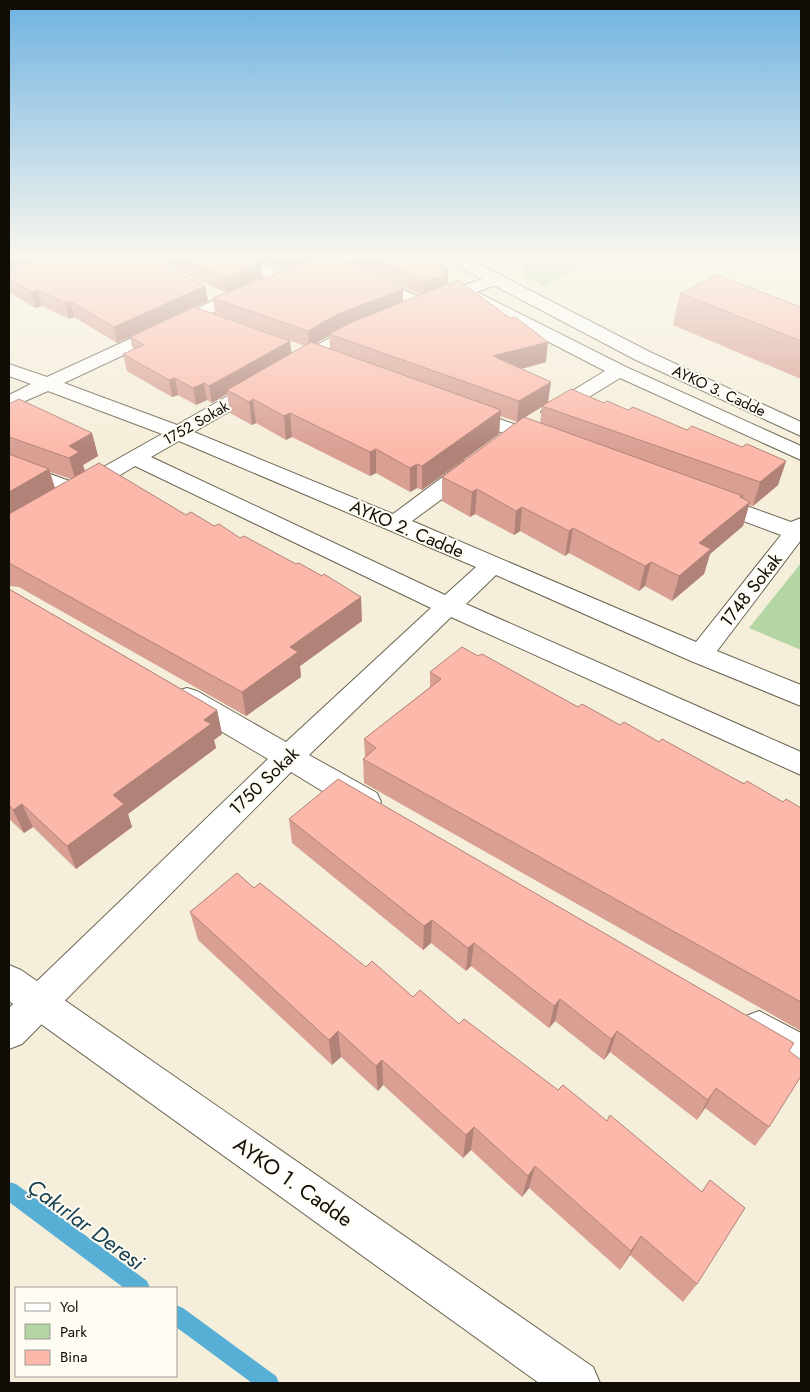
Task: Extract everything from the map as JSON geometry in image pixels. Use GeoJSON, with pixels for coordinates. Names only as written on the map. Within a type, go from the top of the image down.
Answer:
{"type":"FeatureCollection","features":[{"type":"Feature","properties":{"kind":"street"},"geometry":{"type":"LineString","coordinates":[[9,402],[51,384],[180,321]]}},
{"type":"Feature","properties":{"kind":"street"},"geometry":{"type":"LineString","coordinates":[[213,321],[221,324]]}},
{"type":"Feature","properties":{"kind":"street","name":"AYKO 3. Cadde"},"geometry":{"type":"LineString","coordinates":[[521,321],[619,371],[801,454]]}},
{"type":"Feature","properties":{"kind":"street","name":"AYKO 3. Cadde"},"geometry":{"type":"LineString","coordinates":[[578,321],[643,356],[801,430]]}},
{"type":"Feature","properties":{"kind":"street","name":"1752 Sokak"},"geometry":{"type":"LineString","coordinates":[[51,506],[178,434],[301,353],[378,323]]}},
{"type":"Feature","properties":{"kind":"street"},"geometry":{"type":"LineString","coordinates":[[301,353],[337,366]]}},
{"type":"Feature","properties":{"kind":"street","name":"AYKO 2. Cadde"},"geometry":{"type":"LineString","coordinates":[[9,370],[51,384],[178,434],[395,523],[700,655],[801,696]]}},
{"type":"Feature","properties":{"kind":"street"},"geometry":{"type":"LineString","coordinates":[[395,523],[503,444],[619,371]]}},
{"type":"Feature","properties":{"kind":"street"},"geometry":{"type":"LineString","coordinates":[[446,406],[503,444],[564,449]]}},
{"type":"Feature","properties":{"kind":"street"},"geometry":{"type":"LineString","coordinates":[[135,458],[448,606],[801,764]]}},
{"type":"Feature","properties":{"kind":"street"},"geometry":{"type":"LineString","coordinates":[[9,465],[76,491]]}},
{"type":"Feature","properties":{"kind":"street"},"geometry":{"type":"LineString","coordinates":[[694,495],[799,528]]}},
{"type":"Feature","properties":{"kind":"street","name":"1748 Sokak"},"geometry":{"type":"LineString","coordinates":[[700,655],[799,528]]}},
{"type":"Feature","properties":{"kind":"street","name":"1750 Sokak"},"geometry":{"type":"LineString","coordinates":[[9,1032],[24,991],[288,757],[492,565]]}},
{"type":"Feature","properties":{"kind":"street"},"geometry":{"type":"LineString","coordinates":[[170,688],[391,816]]}},
{"type":"Feature","properties":{"kind":"street","name":"AYKO 1. Cadde"},"geometry":{"type":"LineString","coordinates":[[24,991],[576,1383]]}},
{"type":"Feature","properties":{"kind":"street"},"geometry":{"type":"LineString","coordinates":[[733,1014],[801,1053]]}},
{"type":"Feature","properties":{"kind":"green space"},"geometry":{"type":"Polygon","coordinates":[[[801,563],[801,650],[749,628],[801,563]]]}},
{"type":"Feature","properties":{"kind":"building"},"geometry":{"type":"Polygon","coordinates":[[[104,321],[127,321],[114,327],[104,321]]]}},
{"type":"Feature","properties":{"kind":"building"},"geometry":{"type":"Polygon","coordinates":[[[164,321],[233,321],[290,341],[209,386],[204,383],[193,388],[175,378],[169,380],[123,354],[144,345],[130,337],[164,321]]]}},
{"type":"Feature","properties":{"kind":"building"},"geometry":{"type":"Polygon","coordinates":[[[279,321],[326,321],[308,331],[279,321]]]}},
{"type":"Feature","properties":{"kind":"building"},"geometry":{"type":"Polygon","coordinates":[[[355,321],[520,321],[548,342],[493,356],[551,382],[519,401],[329,334],[355,321]]]}},
{"type":"Feature","properties":{"kind":"building"},"geometry":{"type":"Polygon","coordinates":[[[750,321],[801,321],[801,341],[750,321]]]}},
{"type":"Feature","properties":{"kind":"building"},"geometry":{"type":"Polygon","coordinates":[[[311,342],[501,410],[422,466],[417,464],[410,468],[376,449],[370,452],[290,413],[284,416],[253,399],[249,402],[227,390],[311,342]]]}},
{"type":"Feature","properties":{"kind":"building"},"geometry":{"type":"Polygon","coordinates":[[[571,389],[604,403],[607,401],[628,410],[633,407],[687,430],[692,426],[742,447],[747,444],[786,461],[760,482],[542,406],[571,389]]]}},
{"type":"Feature","properties":{"kind":"building"},"geometry":{"type":"Polygon","coordinates":[[[19,399],[92,433],[69,446],[79,452],[69,458],[9,437],[9,404],[19,399]]]}},
{"type":"Feature","properties":{"kind":"building"},"geometry":{"type":"Polygon","coordinates":[[[524,417],[743,496],[740,497],[750,502],[699,543],[711,549],[679,576],[651,562],[645,566],[573,528],[569,531],[522,507],[516,511],[477,489],[472,492],[442,477],[524,417]]]}},
{"type":"Feature","properties":{"kind":"building"},"geometry":{"type":"Polygon","coordinates":[[[9,454],[49,469],[9,492],[9,454]]]}},
{"type":"Feature","properties":{"kind":"building"},"geometry":{"type":"Polygon","coordinates":[[[99,463],[186,515],[191,512],[214,526],[219,524],[240,538],[244,536],[296,564],[299,563],[322,576],[324,574],[361,597],[290,647],[298,652],[242,692],[9,563],[9,514],[99,463]]]}},
{"type":"Feature","properties":{"kind":"building"},"geometry":{"type":"Polygon","coordinates":[[[9,589],[217,710],[204,720],[211,724],[113,795],[124,804],[67,846],[22,804],[13,810],[9,805],[9,589]]]}},
{"type":"Feature","properties":{"kind":"building"},"geometry":{"type":"Polygon","coordinates":[[[462,647],[478,656],[482,654],[578,707],[582,704],[620,725],[624,722],[659,742],[662,739],[744,784],[747,781],[783,802],[786,799],[801,808],[801,1002],[363,759],[376,748],[364,739],[441,679],[430,672],[462,647]]]}},
{"type":"Feature","properties":{"kind":"building"},"geometry":{"type":"Polygon","coordinates":[[[338,779],[794,1043],[789,1051],[801,1060],[801,1076],[769,1127],[716,1088],[708,1100],[617,1031],[611,1039],[560,999],[554,1006],[474,943],[468,948],[432,920],[424,926],[289,819],[338,779]]]}},
{"type":"Feature","properties":{"kind":"building"},"geometry":{"type":"Polygon","coordinates":[[[237,873],[254,888],[260,883],[366,967],[372,961],[413,997],[420,990],[459,1024],[464,1019],[558,1090],[563,1085],[607,1121],[610,1115],[702,1192],[710,1180],[745,1208],[697,1284],[641,1236],[631,1251],[535,1166],[528,1176],[474,1127],[466,1135],[382,1060],[376,1066],[338,1031],[329,1040],[190,912],[237,873]]]}},
{"type":"Feature","properties":{"kind":"waterway","name":"Çakırlar Deresi"},"geometry":{"type":"LineString","coordinates":[[9,1191],[139,1287]]}},
{"type":"Feature","properties":{"kind":"waterway","name":"Çakırlar Deresi"},"geometry":{"type":"LineString","coordinates":[[178,1316],[269,1383]]}}]}
